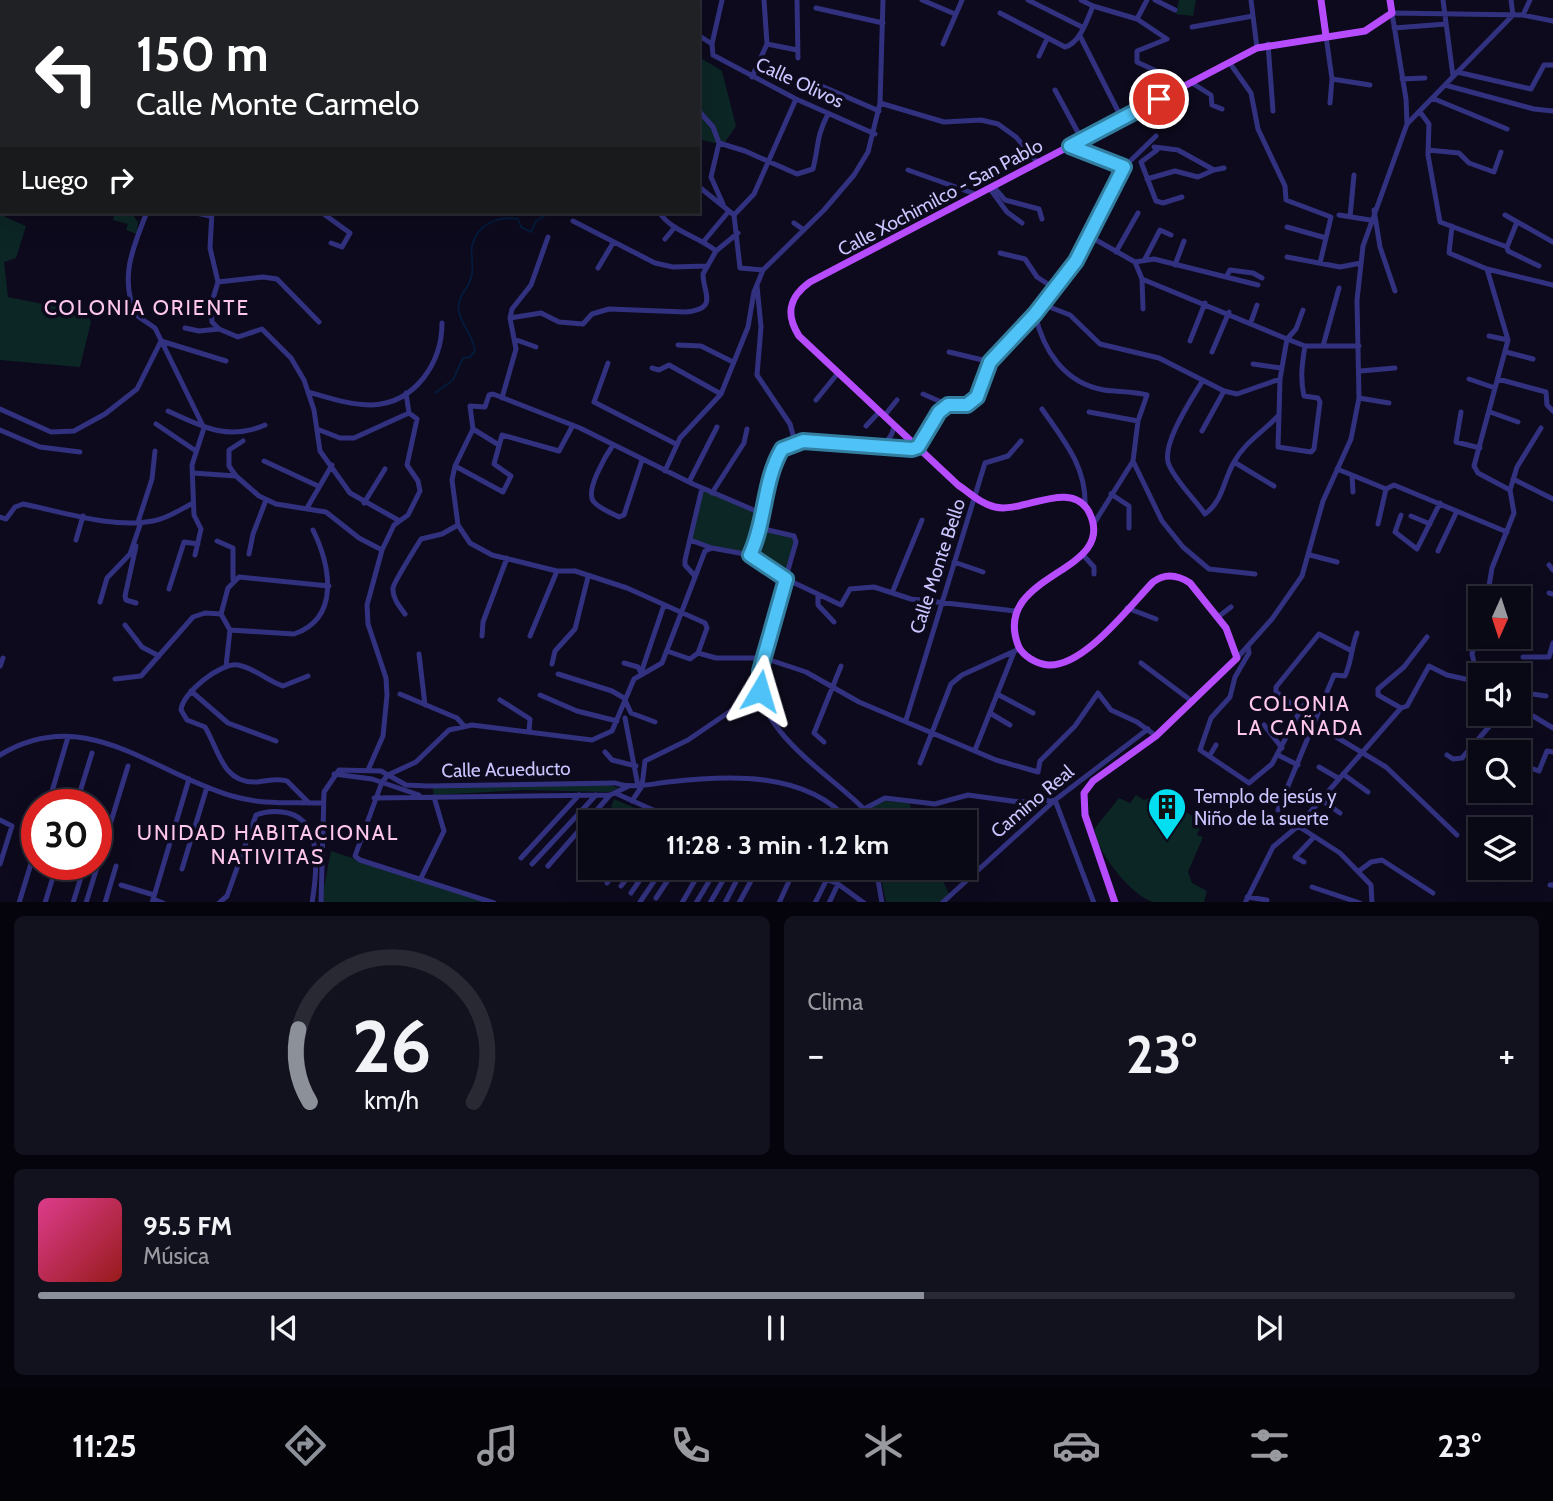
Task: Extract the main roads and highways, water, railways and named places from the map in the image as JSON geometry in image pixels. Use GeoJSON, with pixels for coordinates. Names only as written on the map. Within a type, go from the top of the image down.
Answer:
{"type":"FeatureCollection","features":[{"type":"Feature","properties":{"kind":"main road"},"geometry":{"type":"LineString","coordinates":[[1321,0],[1326,36]]}},
{"type":"Feature","properties":{"kind":"main road","name":"Calle Xochimilco - San Pablo"},"geometry":{"type":"LineString","coordinates":[[1115,902],[1085,815],[1084,793],[1093,781],[1156,736],[1237,658],[1230,634],[1190,583],[1175,576],[1158,578],[1071,662],[1042,664],[1017,650],[1013,622],[1015,611],[1023,598],[1083,555],[1092,540],[1093,525],[1085,507],[1065,497],[1004,508],[976,498],[838,373],[792,325],[790,311],[797,292],[1177,89],[1268,44],[1365,31],[1392,13],[1390,0]]}},
{"type":"Feature","properties":{"kind":"waterway"},"geometry":{"type":"LineString","coordinates":[[435,393],[453,380],[463,358],[470,357],[475,351],[458,307],[472,274],[472,246],[478,232],[489,223],[510,218],[518,219],[521,227],[531,232],[536,221],[548,214]]}},
{"type":"Feature","properties":{"kind":"place","name":"Templo de jesús y Niño de la suerte"},"geometry":{"type":"Point","coordinates":[1167,841]}},
{"type":"Feature","properties":{"kind":"district","name":"COLONIA ORIENTE"},"geometry":{"type":"Point","coordinates":[147,308]}},
{"type":"Feature","properties":{"kind":"district","name":"COLONIA LA CAÑADA"},"geometry":{"type":"Point","coordinates":[1300,716]}},
{"type":"Feature","properties":{"kind":"district","name":"UNIDAD HABITACIONAL NATIVITAS"},"geometry":{"type":"Point","coordinates":[268,845]}}]}
